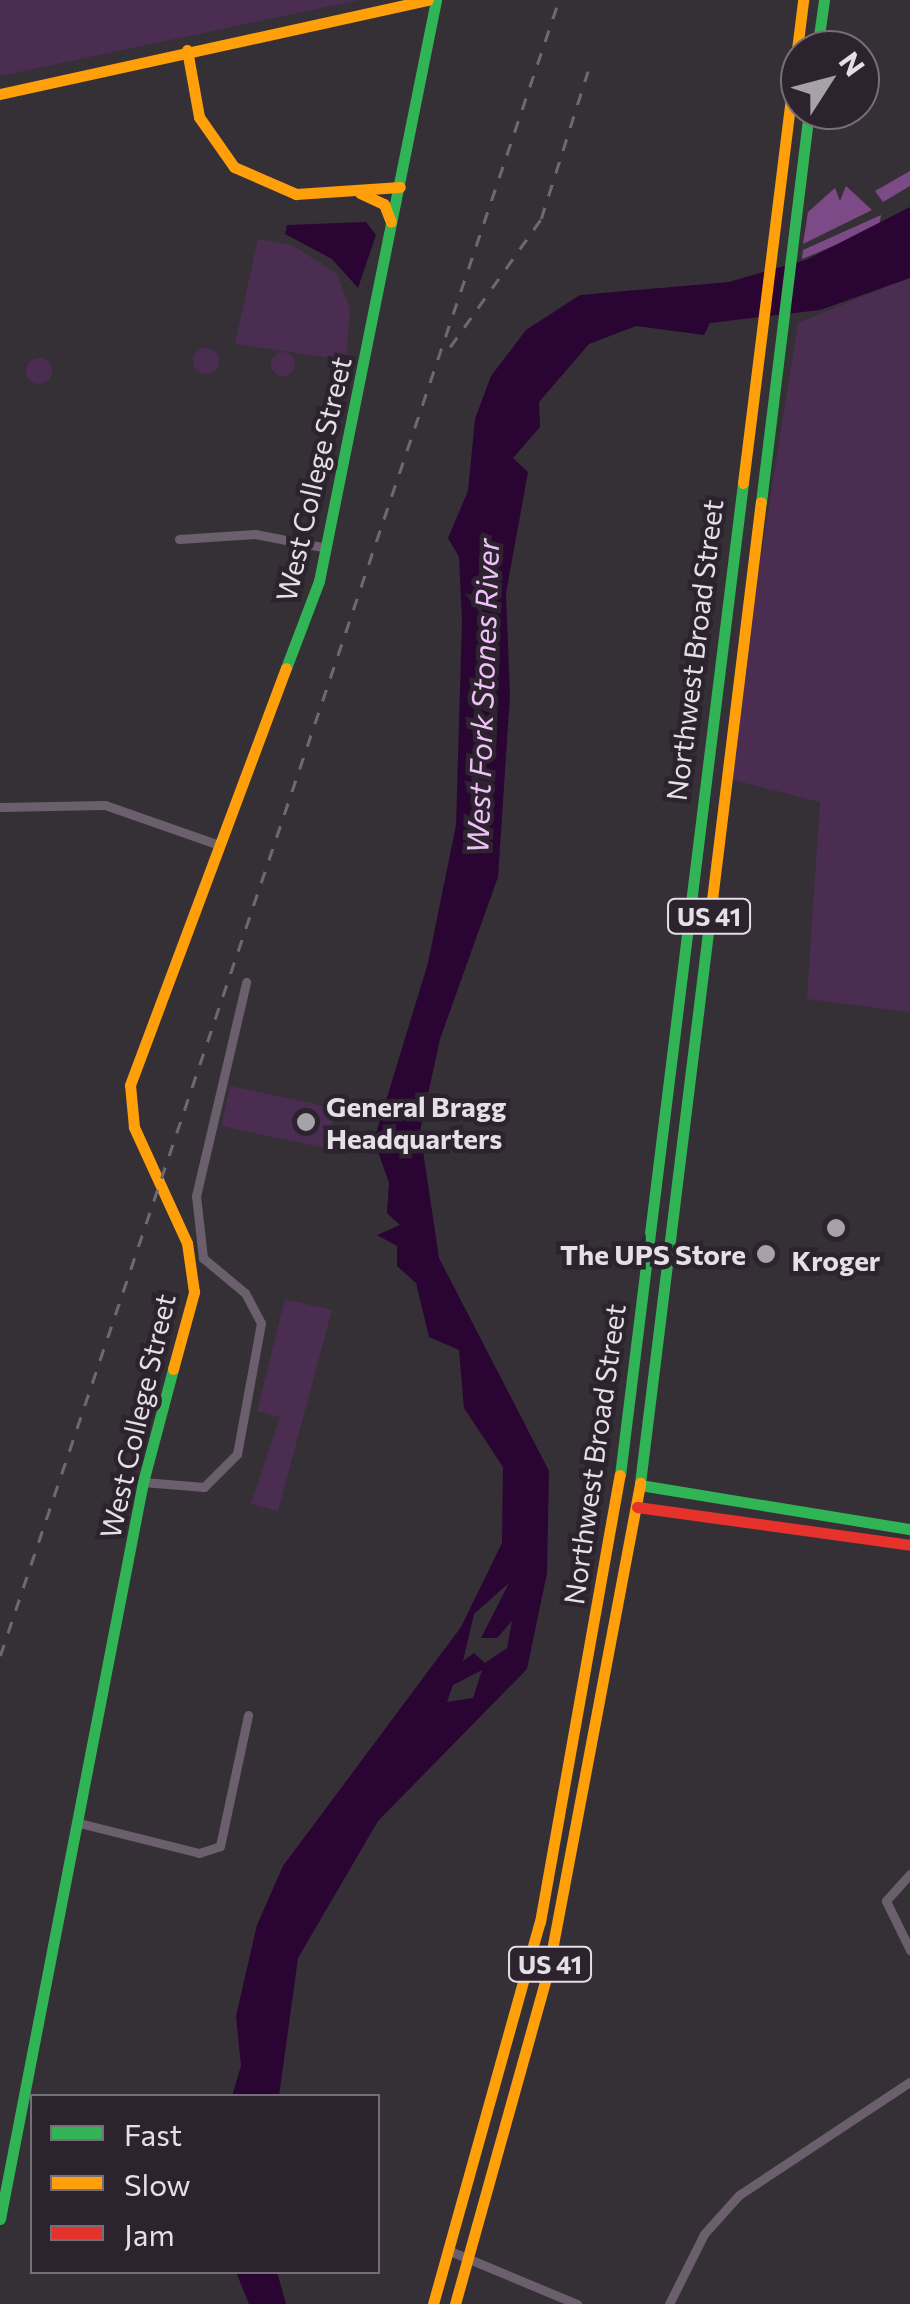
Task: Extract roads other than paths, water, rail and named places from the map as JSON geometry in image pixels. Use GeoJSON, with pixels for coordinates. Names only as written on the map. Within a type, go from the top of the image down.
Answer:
{"type":"FeatureCollection","features":[{"type":"Feature","properties":{"kind":"main road"},"geometry":{"type":"LineString","coordinates":[[0,94],[428,0]]}},
{"type":"Feature","properties":{"kind":"main road","name":"West College Street"},"geometry":{"type":"LineString","coordinates":[[0,2219],[143,1482],[194,1292],[187,1243],[134,1127],[130,1084],[328,548],[436,0]]}},
{"type":"Feature","properties":{"kind":"main road","name":"Northwest Broad Street"},"geometry":{"type":"LineString","coordinates":[[433,2304],[476,2162],[540,1922],[618,1494],[756,350],[804,0]]}},
{"type":"Feature","properties":{"kind":"main road"},"geometry":{"type":"LineString","coordinates":[[820,30],[824,0]]}},
{"type":"Feature","properties":{"kind":"main road"},"geometry":{"type":"LineString","coordinates":[[187,50],[199,117],[234,167],[296,194],[400,187]]}},
{"type":"Feature","properties":{"kind":"main road","name":"Northwest Broad Street"},"geometry":{"type":"LineString","coordinates":[[455,2304],[514,2108],[558,1926],[592,1766],[638,1508],[806,130]]}},
{"type":"Feature","properties":{"kind":"main road"},"geometry":{"type":"LineString","coordinates":[[351,191],[384,204],[392,226]]}},
{"type":"Feature","properties":{"kind":"main road"},"geometry":{"type":"LineString","coordinates":[[719,658],[740,662]]}},
{"type":"Feature","properties":{"kind":"main road"},"geometry":{"type":"LineString","coordinates":[[704,776],[726,778]]}},
{"type":"Feature","properties":{"kind":"main road"},"geometry":{"type":"LineString","coordinates":[[669,1068],[690,1070]]}},
{"type":"Feature","properties":{"kind":"main road"},"geometry":{"type":"LineString","coordinates":[[656,1176],[677,1180]]}},
{"type":"Feature","properties":{"kind":"main road"},"geometry":{"type":"LineString","coordinates":[[646,1258],[667,1262]]}},
{"type":"Feature","properties":{"kind":"main road"},"geometry":{"type":"LineString","coordinates":[[618,1494],[640,1485],[910,1529]]}},
{"type":"Feature","properties":{"kind":"main road"},"geometry":{"type":"LineString","coordinates":[[618,1494],[638,1508],[910,1545]]}},
{"type":"Feature","properties":{"kind":"main road"},"geometry":{"type":"LineString","coordinates":[[572,1762],[592,1766]]}},
{"type":"Feature","properties":{"kind":"main road"},"geometry":{"type":"LineString","coordinates":[[540,1922],[558,1926]]}},
{"type":"Feature","properties":{"kind":"main road"},"geometry":{"type":"LineString","coordinates":[[492,2104],[514,2108]]}},
{"type":"Feature","properties":{"kind":"main road"},"geometry":{"type":"LineString","coordinates":[[476,2162],[496,2169]]}},
{"type":"Feature","properties":{"kind":"street"},"geometry":{"type":"LineString","coordinates":[[180,539],[256,534],[328,548]]}},
{"type":"Feature","properties":{"kind":"street"},"geometry":{"type":"LineString","coordinates":[[0,807],[105,805],[219,846]]}},
{"type":"Feature","properties":{"kind":"street"},"geometry":{"type":"LineString","coordinates":[[143,1482],[204,1487],[238,1454],[260,1322],[245,1293],[204,1258],[196,1196],[246,982]]}},
{"type":"Feature","properties":{"kind":"street"},"geometry":{"type":"LineString","coordinates":[[79,1823],[199,1853],[220,1846],[248,1715]]}},
{"type":"Feature","properties":{"kind":"street"},"geometry":{"type":"LineString","coordinates":[[910,1874],[886,1901],[910,1950]]}},
{"type":"Feature","properties":{"kind":"street"},"geometry":{"type":"LineString","coordinates":[[669,2304],[704,2234],[739,2195],[910,2082]]}},
{"type":"Feature","properties":{"kind":"street"},"geometry":{"type":"LineString","coordinates":[[450,2252],[577,2304]]}},
{"type":"Feature","properties":{"kind":"water","name":"West Fork Stones River"},"geometry":{"type":"Polygon","coordinates":[[[910,207],[910,278],[820,310],[710,323],[704,335],[636,326],[589,344],[539,402],[540,427],[513,458],[528,472],[506,593],[510,696],[498,877],[440,1039],[420,1131],[439,1258],[549,1471],[547,1573],[527,1669],[378,1821],[298,1958],[279,2094],[233,2094],[241,2066],[236,2016],[257,1925],[283,1866],[461,1627],[502,1543],[503,1467],[464,1408],[459,1350],[429,1337],[416,1283],[397,1266],[397,1246],[377,1235],[400,1225],[387,1213],[389,1183],[374,1140],[428,963],[456,825],[462,621],[459,557],[448,538],[468,491],[475,419],[491,376],[526,330],[580,295],[729,282],[808,259],[910,207]],[[509,1583],[474,1614],[463,1661],[474,1653],[485,1663],[507,1648],[512,1621],[497,1638],[481,1638],[509,1583]],[[482,1670],[453,1685],[447,1702],[473,1698],[482,1670]]]}},
{"type":"Feature","properties":{"kind":"water"},"geometry":{"type":"Polygon","coordinates":[[[366,222],[376,235],[358,288],[332,259],[285,234],[287,225],[366,222]]]}},
{"type":"Feature","properties":{"kind":"water"},"geometry":{"type":"Polygon","coordinates":[[[237,2274],[278,2274],[286,2304],[249,2304],[237,2274]]]}},
{"type":"Feature","properties":{"kind":"railway"},"geometry":{"type":"LineString","coordinates":[[0,1656],[559,0]]}},
{"type":"Feature","properties":{"kind":"railway"},"geometry":{"type":"LineString","coordinates":[[450,347],[541,219],[588,71]]}},
{"type":"Feature","properties":{"kind":"place","name":"General Bragg Headquarters"},"geometry":{"type":"Point","coordinates":[306,1122]}},
{"type":"Feature","properties":{"kind":"place","name":"Kroger"},"geometry":{"type":"Point","coordinates":[836,1228]}},
{"type":"Feature","properties":{"kind":"place","name":"The UPS Store"},"geometry":{"type":"Point","coordinates":[766,1254]}}]}
